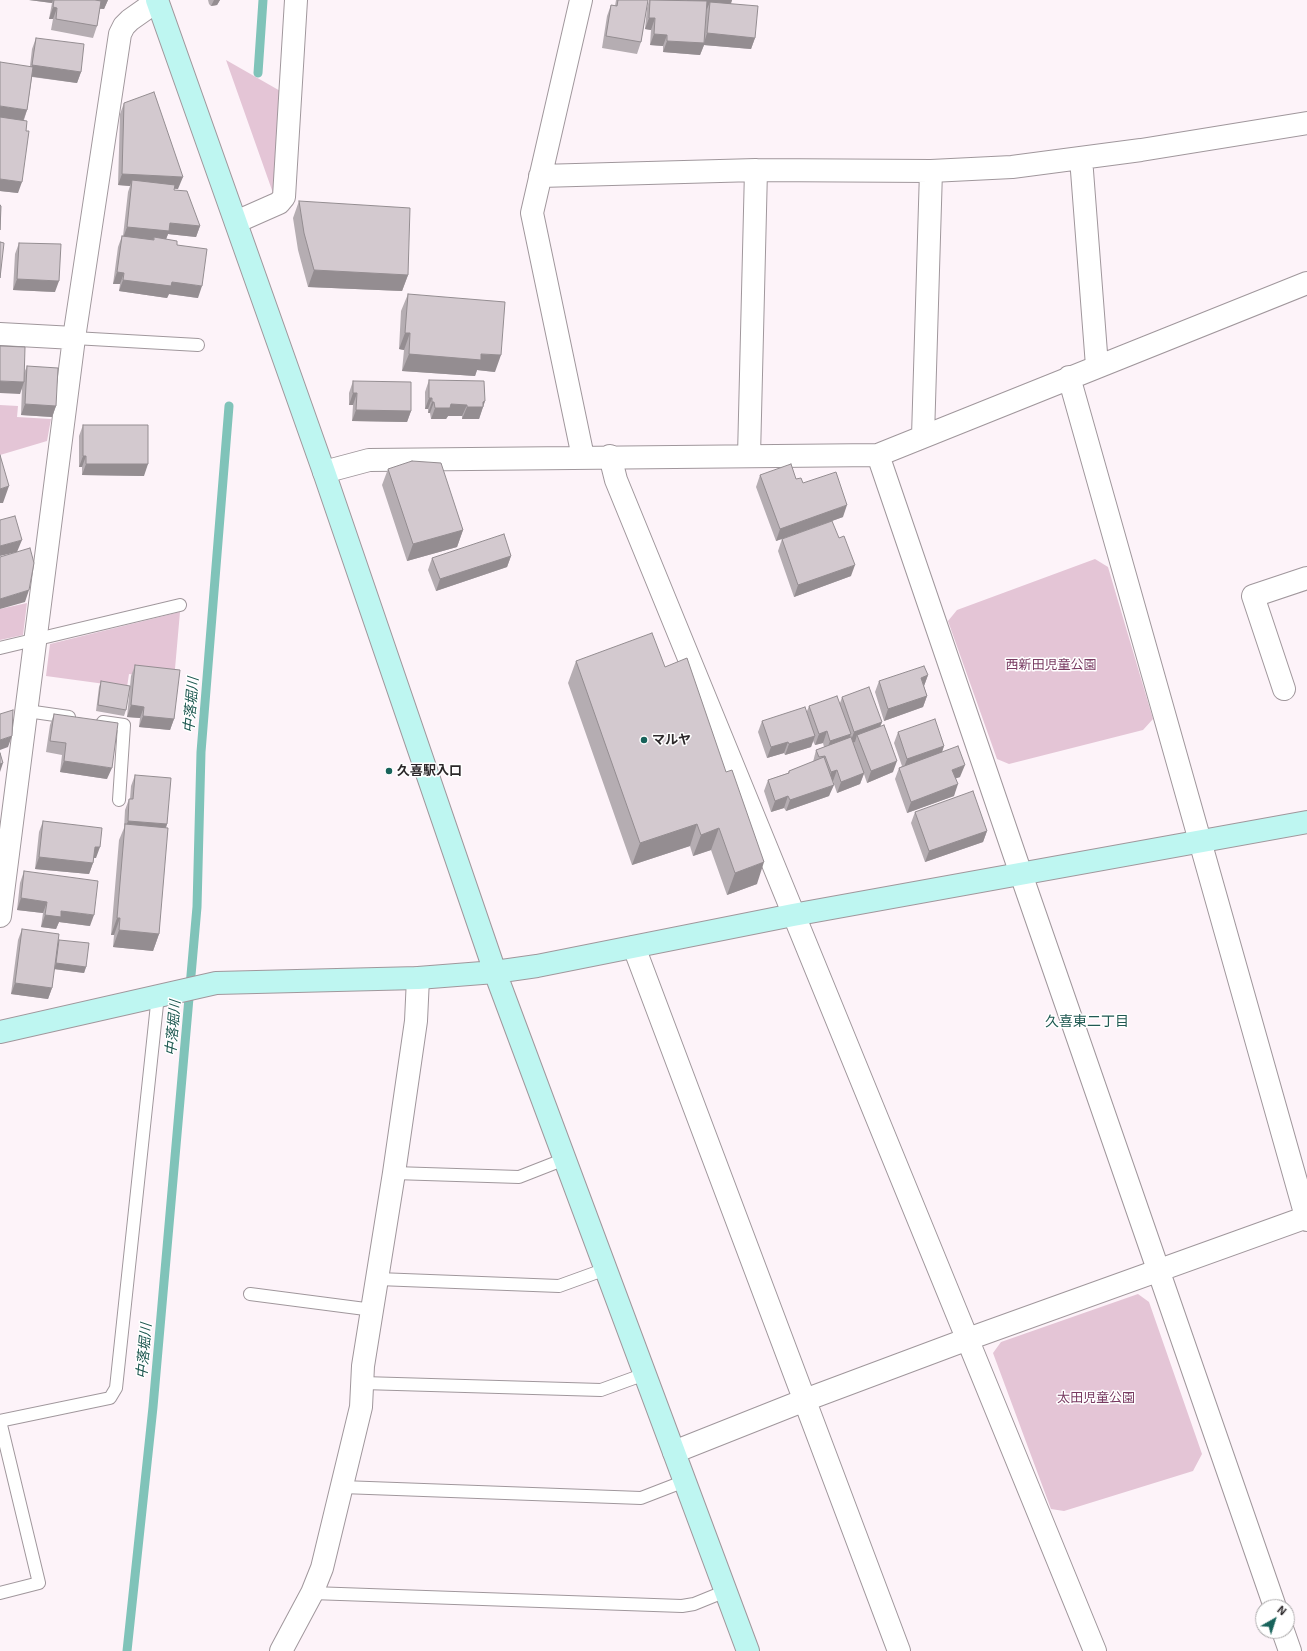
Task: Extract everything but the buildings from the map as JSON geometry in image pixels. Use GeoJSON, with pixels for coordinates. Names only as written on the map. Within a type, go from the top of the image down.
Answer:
{"type":"FeatureCollection","features":[{"type":"Feature","properties":{"kind":"street"},"geometry":{"type":"LineString","coordinates":[[0,916],[74,338],[120,34],[124,26],[130,20],[157,0],[324,472],[495,972],[748,1651]]}},
{"type":"Feature","properties":{"kind":"street"},"geometry":{"type":"LineString","coordinates":[[236,222],[279,203],[284,197],[296,0]]}},
{"type":"Feature","properties":{"kind":"street"},"geometry":{"type":"LineString","coordinates":[[581,0],[532,213],[583,457]]}},
{"type":"Feature","properties":{"kind":"street"},"geometry":{"type":"LineString","coordinates":[[540,176],[756,170],[931,171],[1012,167],[1307,124]]}},
{"type":"Feature","properties":{"kind":"street"},"geometry":{"type":"LineString","coordinates":[[1081,158],[1097,366]]}},
{"type":"Feature","properties":{"kind":"street"},"geometry":{"type":"LineString","coordinates":[[749,456],[756,170]]}},
{"type":"Feature","properties":{"kind":"street"},"geometry":{"type":"LineString","coordinates":[[923,436],[931,171]]}},
{"type":"Feature","properties":{"kind":"street"},"geometry":{"type":"LineString","coordinates":[[324,472],[369,460],[610,456],[878,455],[1307,282]]}},
{"type":"Feature","properties":{"kind":"street"},"geometry":{"type":"LineString","coordinates":[[0,334],[74,338]]}},
{"type":"Feature","properties":{"kind":"street"},"geometry":{"type":"LineString","coordinates":[[674,1452],[805,1400],[968,1339],[1307,1218],[1070,377]]}},
{"type":"Feature","properties":{"kind":"street"},"geometry":{"type":"LineString","coordinates":[[878,455],[1020,874],[1272,1599]]}},
{"type":"Feature","properties":{"kind":"street"},"geometry":{"type":"LineString","coordinates":[[610,456],[616,480],[1095,1651]]}},
{"type":"Feature","properties":{"kind":"street"},"geometry":{"type":"LineString","coordinates":[[1284,689],[1253,596],[1307,578]]}},
{"type":"Feature","properties":{"kind":"street"},"geometry":{"type":"LineString","coordinates":[[0,1032],[216,983],[418,978],[495,972],[537,966],[793,915],[1307,822]]}},
{"type":"Feature","properties":{"kind":"street"},"geometry":{"type":"LineString","coordinates":[[634,947],[899,1651]]}},
{"type":"Feature","properties":{"kind":"street"},"geometry":{"type":"LineString","coordinates":[[281,1651],[312,1593],[322,1568],[361,1407],[363,1366],[378,1279],[416,1021],[418,978]]}},
{"type":"Feature","properties":{"kind":"street"},"geometry":{"type":"LineString","coordinates":[[1286,1639],[1290,1651]]}},
{"type":"Feature","properties":{"kind":"lane"},"geometry":{"type":"LineString","coordinates":[[74,338],[198,345]]}},
{"type":"Feature","properties":{"kind":"lane"},"geometry":{"type":"LineString","coordinates":[[0,648],[180,605]]}},
{"type":"Feature","properties":{"kind":"lane"},"geometry":{"type":"LineString","coordinates":[[27,711],[79,719]]}},
{"type":"Feature","properties":{"kind":"lane"},"geometry":{"type":"LineString","coordinates":[[94,721],[124,725],[119,800]]}},
{"type":"Feature","properties":{"kind":"lane"},"geometry":{"type":"LineString","coordinates":[[0,1593],[39,1583],[0,1421],[110,1398],[116,1388],[163,994]]}},
{"type":"Feature","properties":{"kind":"lane"},"geometry":{"type":"LineString","coordinates":[[394,1173],[519,1178],[565,1159]]}},
{"type":"Feature","properties":{"kind":"lane"},"geometry":{"type":"LineString","coordinates":[[378,1279],[559,1286],[606,1269]]}},
{"type":"Feature","properties":{"kind":"lane"},"geometry":{"type":"LineString","coordinates":[[250,1294],[373,1310]]}},
{"type":"Feature","properties":{"kind":"lane"},"geometry":{"type":"LineString","coordinates":[[363,1383],[601,1390],[645,1374]]}},
{"type":"Feature","properties":{"kind":"lane"},"geometry":{"type":"LineString","coordinates":[[342,1487],[641,1498],[685,1481]]}},
{"type":"Feature","properties":{"kind":"lane"},"geometry":{"type":"LineString","coordinates":[[312,1593],[682,1606],[694,1604],[726,1591]]}},
{"type":"Feature","properties":{"kind":"green space"},"geometry":{"type":"Polygon","coordinates":[[[226,60],[282,92],[273,193],[226,60]]]}},
{"type":"Feature","properties":{"kind":"green space"},"geometry":{"type":"Polygon","coordinates":[[[0,405],[18,406],[17,417],[51,419],[47,441],[0,455],[0,405]]]}},
{"type":"Feature","properties":{"kind":"green space","name":"西新田児童公園"},"geometry":{"type":"Polygon","coordinates":[[[1095,559],[1108,567],[1153,719],[1143,730],[1009,764],[997,759],[948,621],[957,610],[1095,559]]]}},
{"type":"Feature","properties":{"kind":"green space"},"geometry":{"type":"Polygon","coordinates":[[[27,603],[23,635],[0,640],[0,609],[27,603]]]}},
{"type":"Feature","properties":{"kind":"green space"},"geometry":{"type":"Polygon","coordinates":[[[180,612],[174,680],[129,674],[127,687],[46,676],[50,644],[180,612]]]}},
{"type":"Feature","properties":{"kind":"green space","name":"太田児童公園"},"geometry":{"type":"Polygon","coordinates":[[[1138,1294],[1149,1302],[1202,1454],[1193,1471],[1064,1511],[1051,1509],[993,1353],[1001,1342],[1138,1294]]]}},
{"type":"Feature","properties":{"kind":"waterway","name":"中落堀川"},"geometry":{"type":"LineString","coordinates":[[258,73],[263,0]]}},
{"type":"Feature","properties":{"kind":"waterway","name":"中落堀川"},"geometry":{"type":"LineString","coordinates":[[127,1651],[153,1407],[197,907],[201,752],[229,406]]}},
{"type":"Feature","properties":{"kind":"place","name":"マルヤ"},"geometry":{"type":"Point","coordinates":[644,740]}},
{"type":"Feature","properties":{"kind":"place","name":"久喜駅入口"},"geometry":{"type":"Point","coordinates":[389,771]}},
{"type":"Feature","properties":{"kind":"district","name":"久喜東二丁目"},"geometry":{"type":"Point","coordinates":[1087,1021]}}]}
